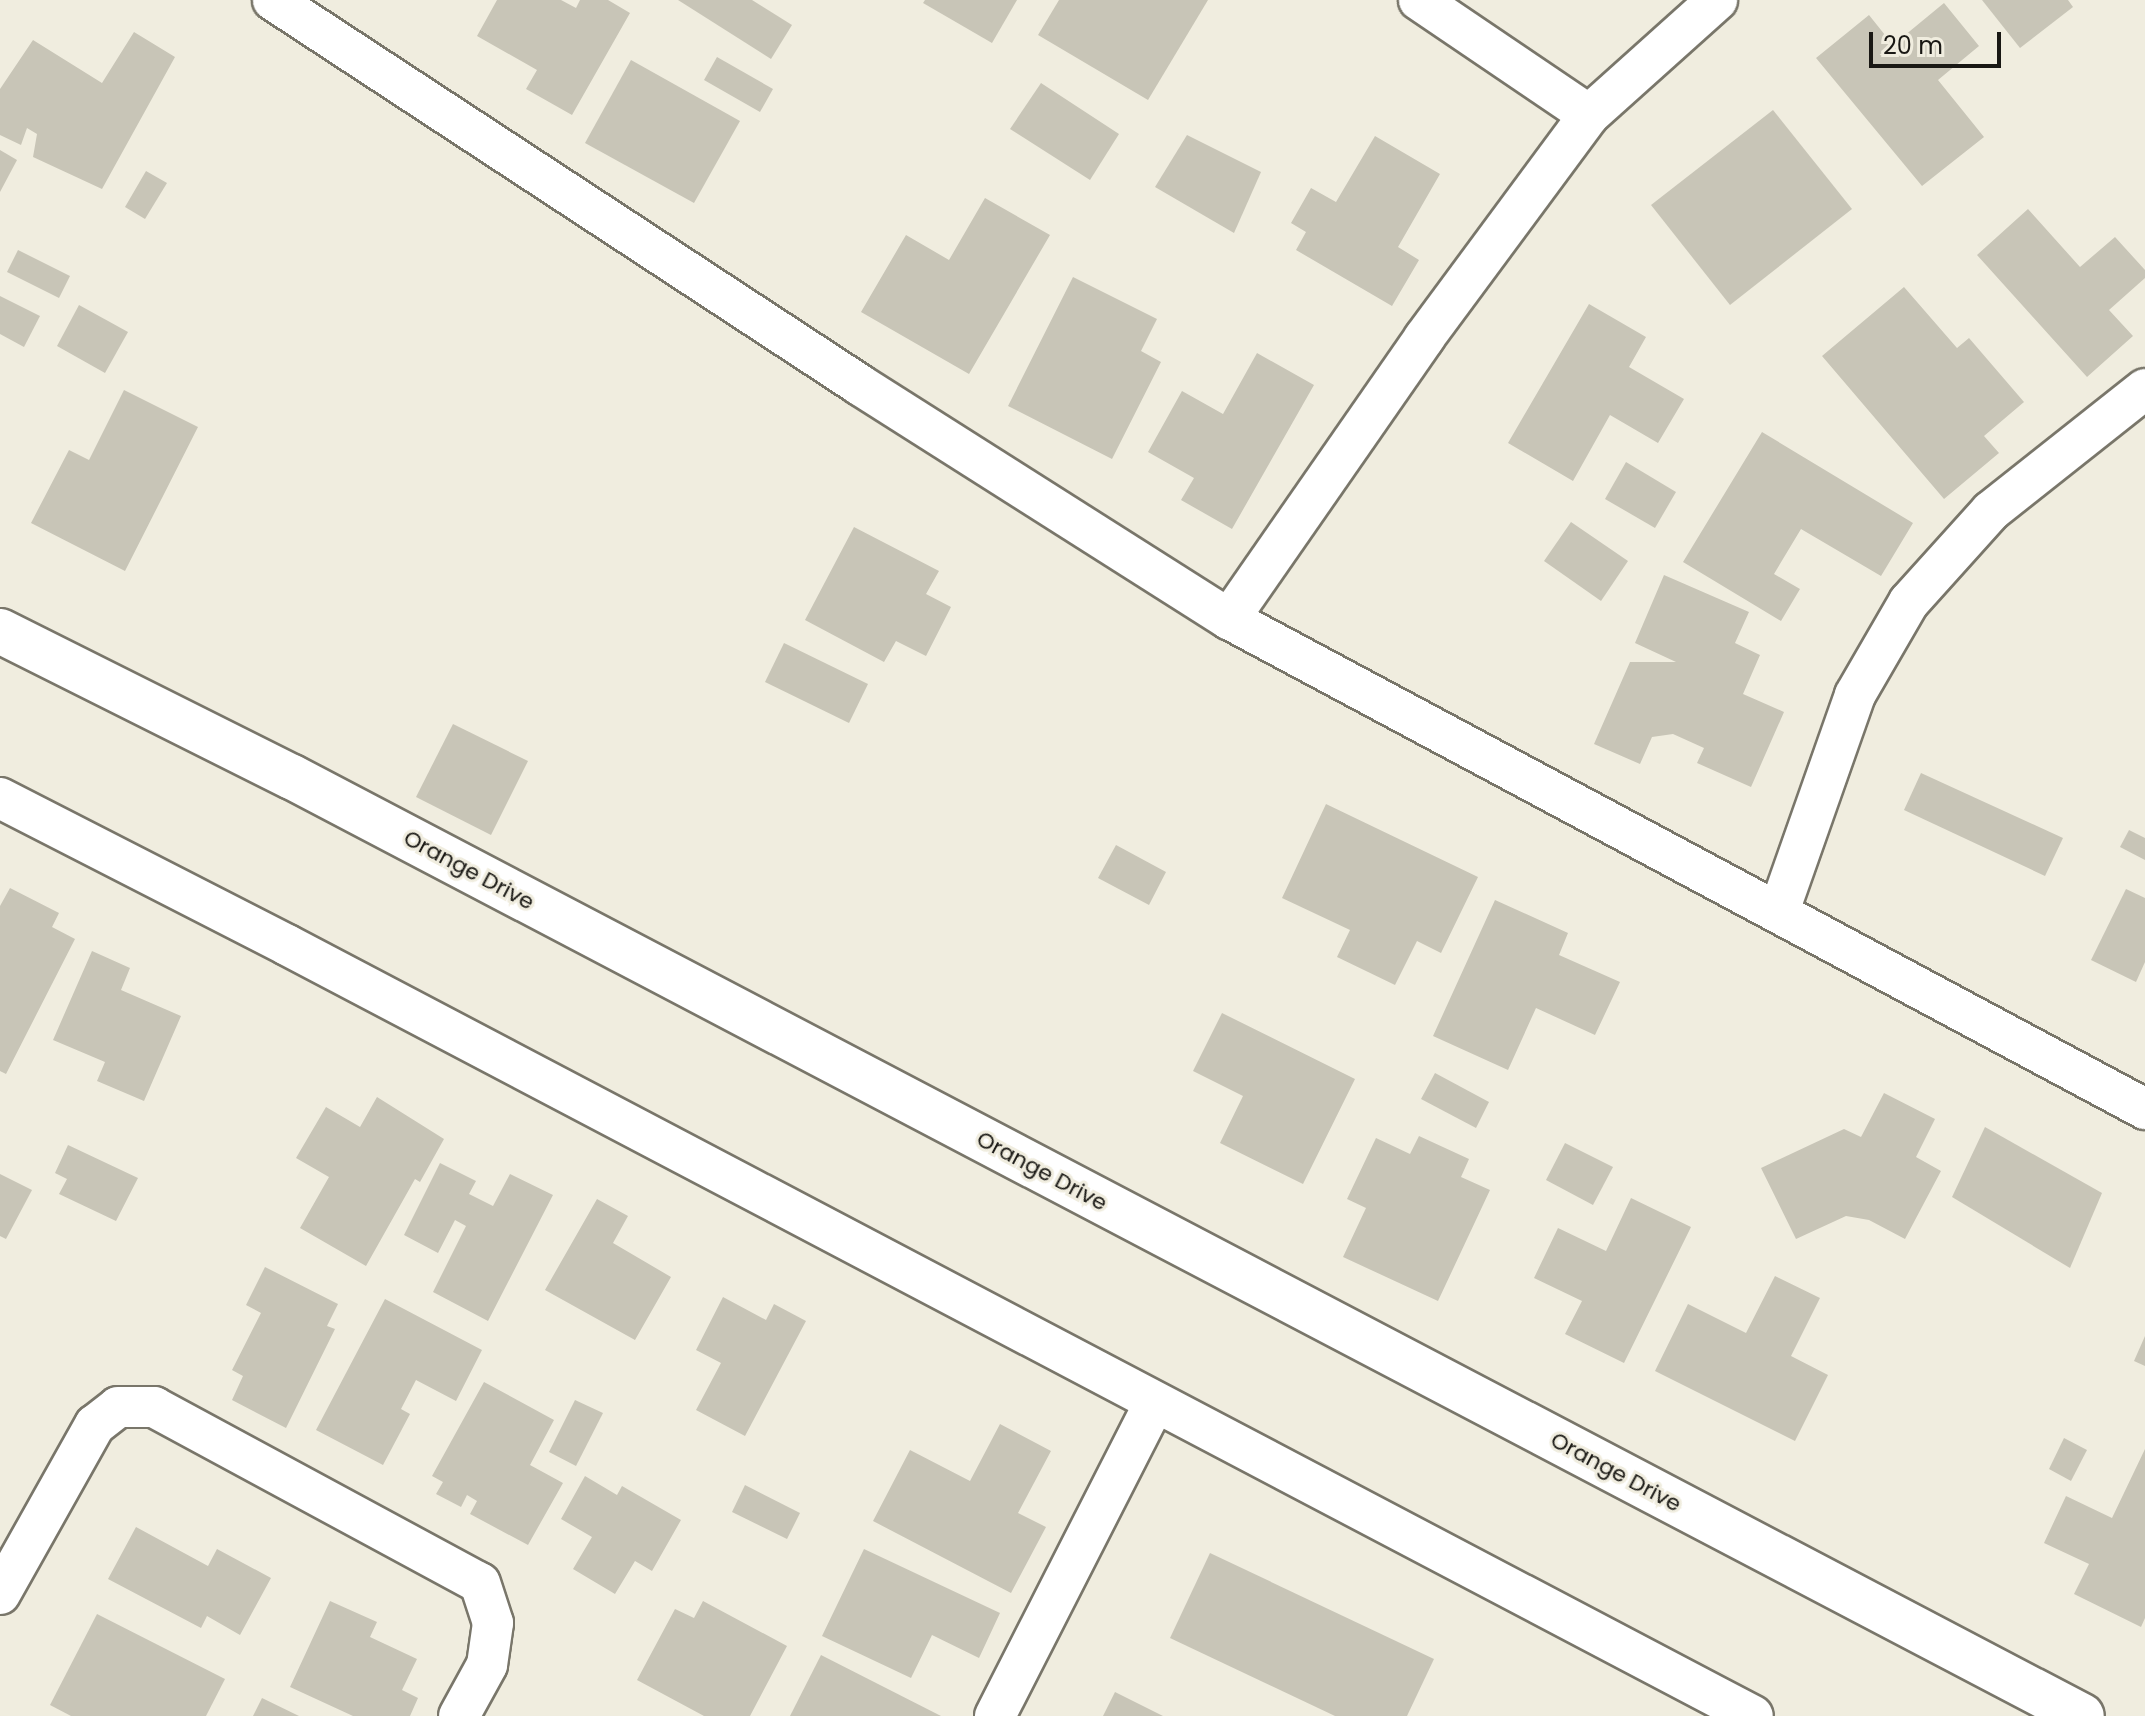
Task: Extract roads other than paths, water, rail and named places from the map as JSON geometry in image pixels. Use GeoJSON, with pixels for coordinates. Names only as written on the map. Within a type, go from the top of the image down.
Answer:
{"type":"FeatureCollection","features":[{"type":"Feature","properties":{"kind":"street"},"geometry":{"type":"LineString","coordinates":[[273,0],[860,385],[1229,619],[2145,1109]]}},
{"type":"Feature","properties":{"kind":"street"},"geometry":{"type":"LineString","coordinates":[[1419,0],[1589,115]]}},
{"type":"Feature","properties":{"kind":"street"},"geometry":{"type":"LineString","coordinates":[[1229,619],[1424,338],[1589,115],[1717,0]]}},
{"type":"Feature","properties":{"kind":"street"},"geometry":{"type":"LineString","coordinates":[[1779,911],[1855,695],[1909,602],[1991,511],[2145,389]]}},
{"type":"Feature","properties":{"kind":"street","name":"Orange Drive"},"geometry":{"type":"LineString","coordinates":[[0,631],[306,784],[2082,1716]]}},
{"type":"Feature","properties":{"kind":"street"},"geometry":{"type":"LineString","coordinates":[[0,798],[339,971],[1753,1716]]}},
{"type":"Feature","properties":{"kind":"street"},"geometry":{"type":"LineString","coordinates":[[995,1716],[1155,1402]]}},
{"type":"Feature","properties":{"kind":"street"},"geometry":{"type":"LineString","coordinates":[[0,1594],[95,1425],[118,1407],[154,1407],[480,1583],[493,1623],[487,1665],[459,1716]]}}]}
